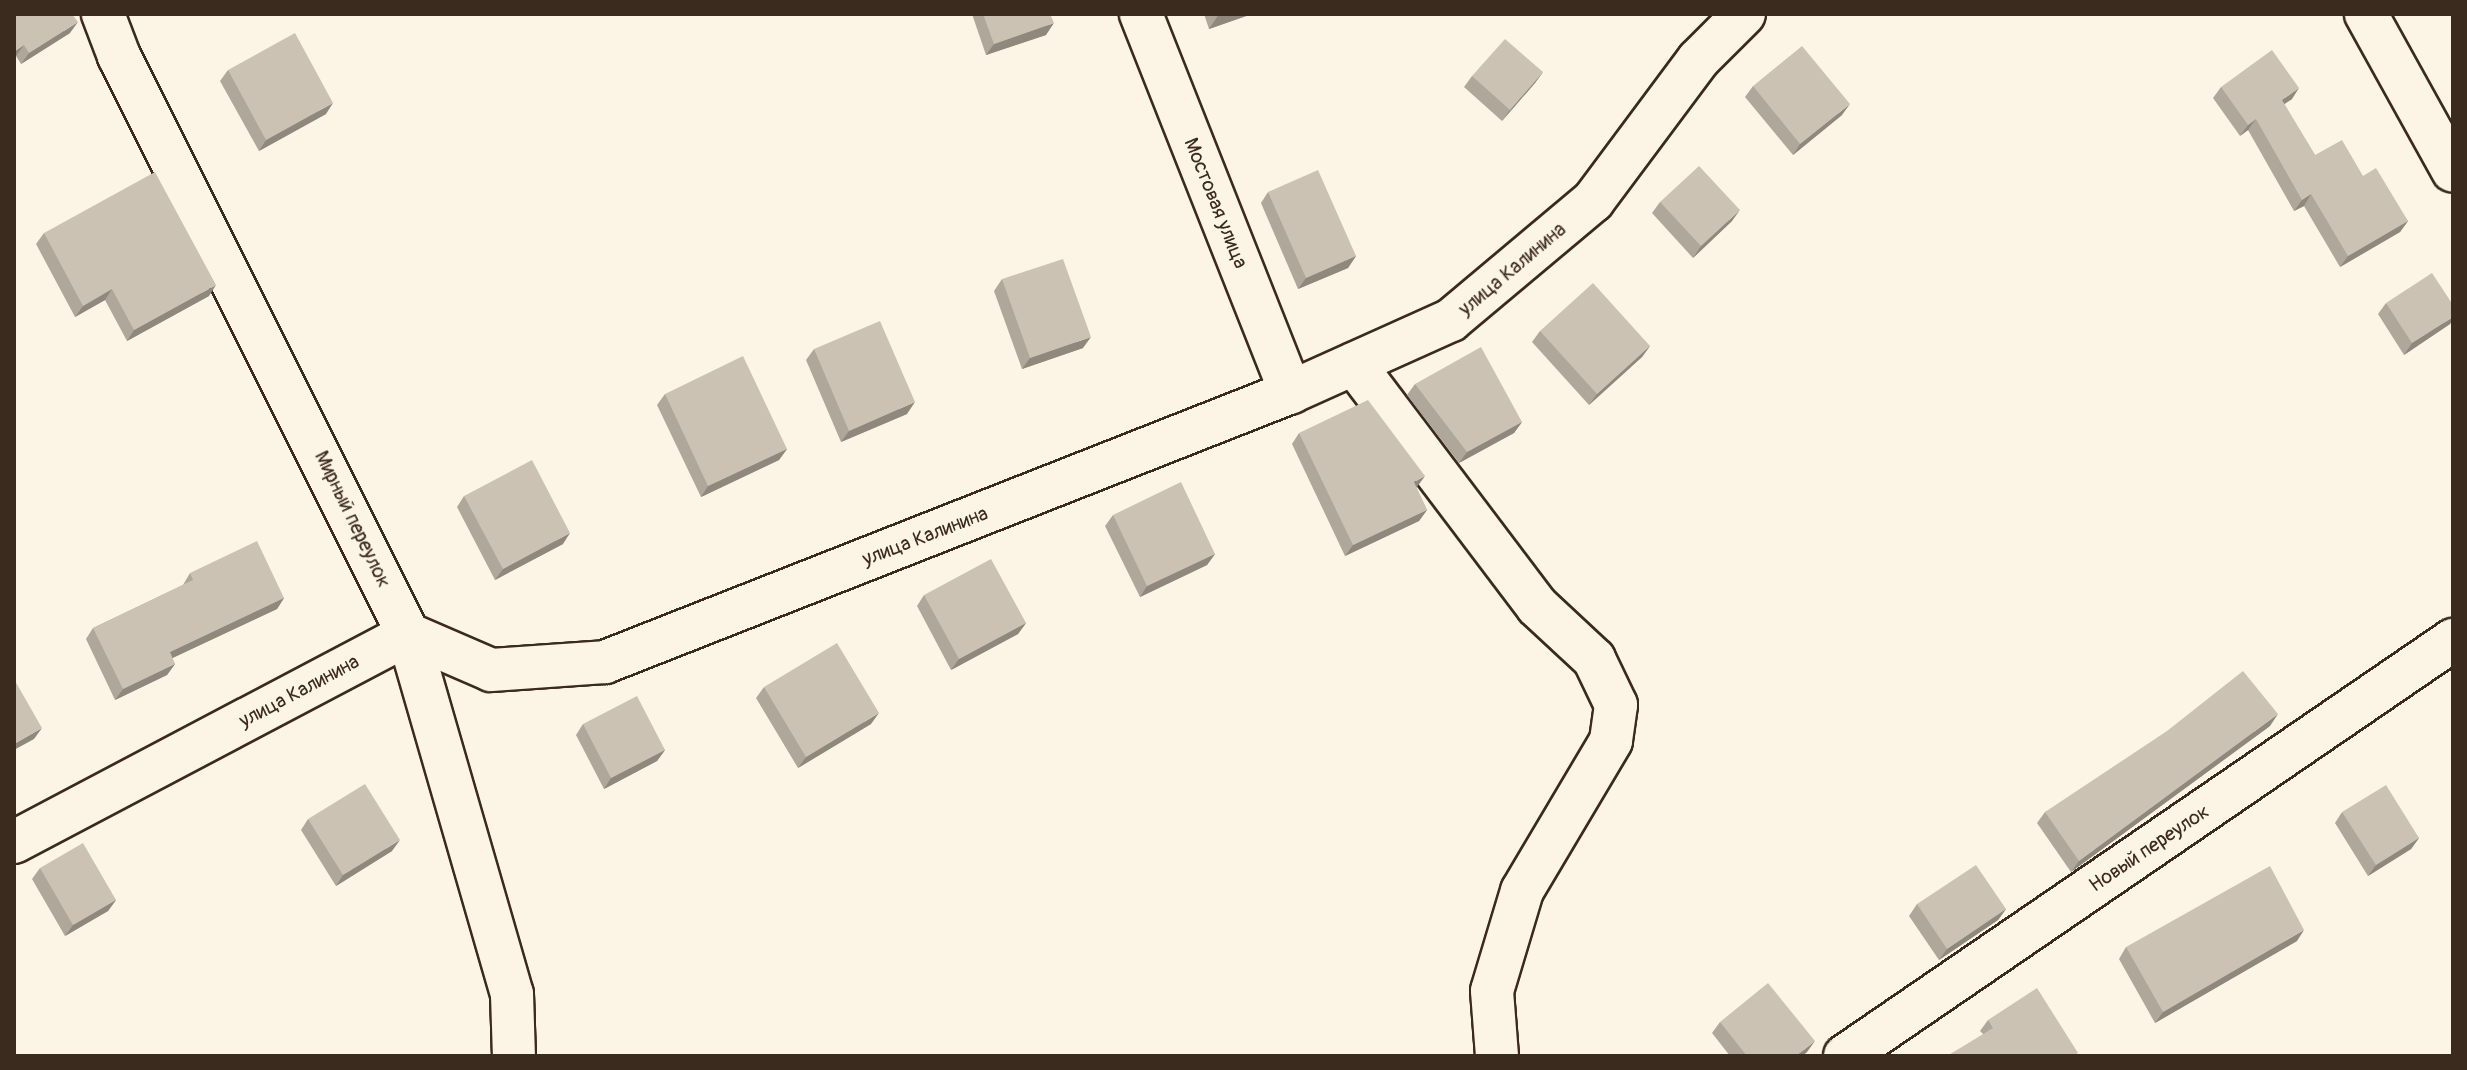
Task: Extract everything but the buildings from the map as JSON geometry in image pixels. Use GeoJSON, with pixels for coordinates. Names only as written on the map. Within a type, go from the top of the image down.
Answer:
{"type":"FeatureCollection","features":[{"type":"Feature","properties":{"kind":"street","name":"Мирный переулок"},"geometry":{"type":"LineString","coordinates":[[103,14],[119,56],[408,634],[512,994],[514,1056]]}},
{"type":"Feature","properties":{"kind":"street","name":"Мостовая улица"},"geometry":{"type":"LineString","coordinates":[[1141,14],[1291,392]]}},
{"type":"Feature","properties":{"kind":"street","name":"улица Калинина"},"geometry":{"type":"LineString","coordinates":[[14,842],[408,634],[491,670],[605,662],[1291,392],[1451,320],[1593,201],[1698,60],[1744,14]]}},
{"type":"Feature","properties":{"kind":"street"},"geometry":{"type":"LineString","coordinates":[[2366,14],[2453,171]]}},
{"type":"Feature","properties":{"kind":"street"},"geometry":{"type":"LineString","coordinates":[[1354,364],[1537,606],[1594,659],[1616,705],[1611,741],[1522,891],[1492,991],[1497,1056]]}},
{"type":"Feature","properties":{"kind":"street","name":"Новый переулок"},"geometry":{"type":"LineString","coordinates":[[1845,1056],[2453,640]]}}]}
